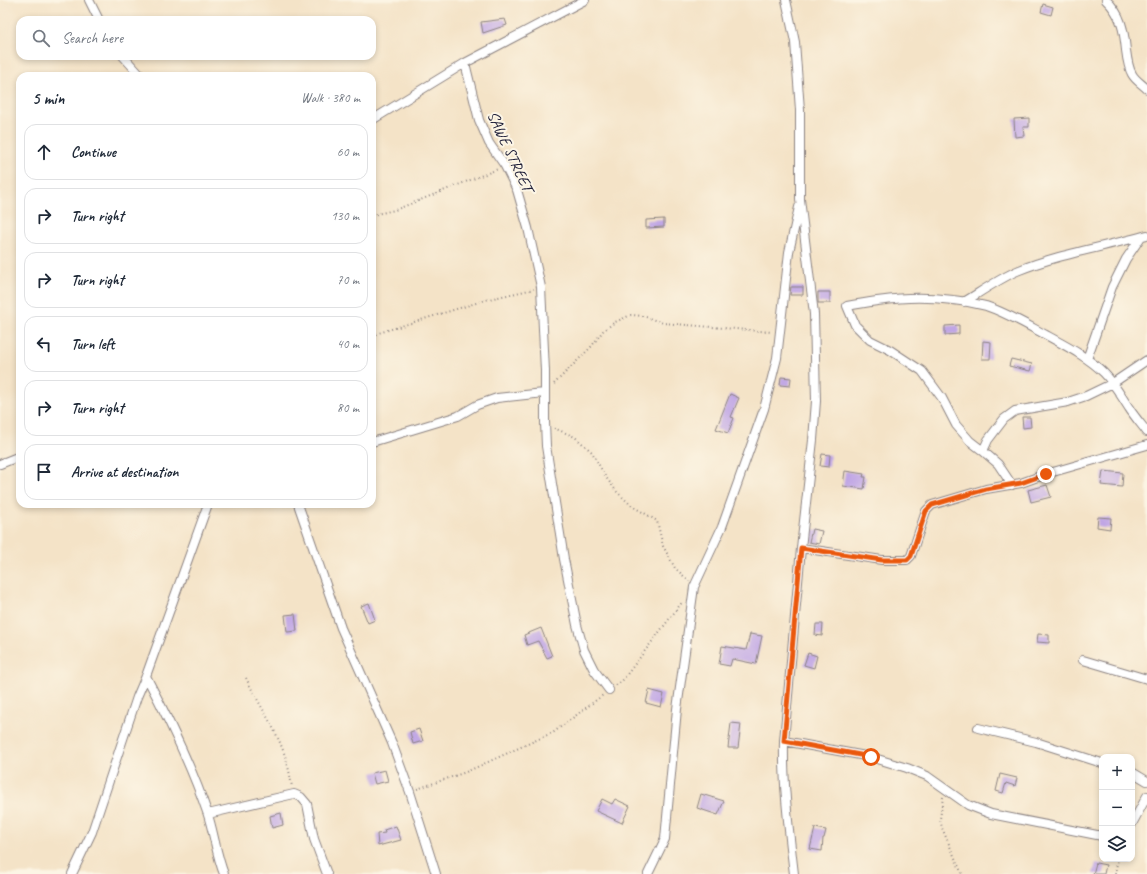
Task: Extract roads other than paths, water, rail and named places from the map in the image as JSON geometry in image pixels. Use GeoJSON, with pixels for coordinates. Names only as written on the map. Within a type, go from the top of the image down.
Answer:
{"type":"FeatureCollection","features":[{"type":"Feature","properties":{"kind":"street"},"geometry":{"type":"LineString","coordinates":[[89,0],[97,16]]}},
{"type":"Feature","properties":{"kind":"street"},"geometry":{"type":"LineString","coordinates":[[376,118],[465,63],[585,0]]}},
{"type":"Feature","properties":{"kind":"street"},"geometry":{"type":"LineString","coordinates":[[786,0],[795,42],[800,110],[800,199],[814,314],[816,401],[784,741],[787,819],[794,874]]}},
{"type":"Feature","properties":{"kind":"street"},"geometry":{"type":"LineString","coordinates":[[1106,0],[1112,6],[1124,27],[1129,67],[1132,76],[1147,89]]}},
{"type":"Feature","properties":{"kind":"street"},"geometry":{"type":"LineString","coordinates":[[127,60],[137,72]]}},
{"type":"Feature","properties":{"kind":"street","name":"SAWE STREET"},"geometry":{"type":"LineString","coordinates":[[465,63],[479,120],[489,143],[505,166],[517,190],[528,228],[541,287],[545,371],[545,422],[550,475],[577,626],[584,650],[594,670],[610,690]]}},
{"type":"Feature","properties":{"kind":"street"},"geometry":{"type":"LineString","coordinates":[[648,874],[665,839],[677,709],[694,587],[722,527],[764,409],[777,358],[789,252],[800,199]]}},
{"type":"Feature","properties":{"kind":"street"},"geometry":{"type":"LineString","coordinates":[[964,302],[1004,277],[1019,271],[1059,257],[1144,236]]}},
{"type":"Feature","properties":{"kind":"street"},"geometry":{"type":"LineString","coordinates":[[1087,359],[1112,287],[1126,259],[1144,236]]}},
{"type":"Feature","properties":{"kind":"street"},"geometry":{"type":"LineString","coordinates":[[1012,485],[998,464],[970,441],[956,425],[942,398],[922,371],[890,350],[870,340],[855,325],[847,306],[899,298],[938,298],[986,306],[1072,348],[1087,359],[1113,383],[1147,432]]}},
{"type":"Feature","properties":{"kind":"street"},"geometry":{"type":"LineString","coordinates":[[983,451],[988,440],[1004,419],[1015,411],[1068,402],[1086,396],[1113,383],[1147,360]]}},
{"type":"Feature","properties":{"kind":"street"},"geometry":{"type":"LineString","coordinates":[[376,441],[458,416],[477,405],[497,398],[544,393]]}},
{"type":"Feature","properties":{"kind":"street"},"geometry":{"type":"LineString","coordinates":[[801,548],[882,560],[907,560],[911,556],[926,511],[932,505],[986,489],[1012,485],[1147,445]]}},
{"type":"Feature","properties":{"kind":"street"},"geometry":{"type":"LineString","coordinates":[[0,464],[16,458]]}},
{"type":"Feature","properties":{"kind":"street"},"geometry":{"type":"LineString","coordinates":[[72,874],[92,832],[137,697],[207,508]]}},
{"type":"Feature","properties":{"kind":"street"},"geometry":{"type":"LineString","coordinates":[[299,508],[341,628],[392,743],[410,792],[436,874]]}},
{"type":"Feature","properties":{"kind":"street"},"geometry":{"type":"LineString","coordinates":[[1083,660],[1147,679]]}},
{"type":"Feature","properties":{"kind":"street"},"geometry":{"type":"LineString","coordinates":[[146,676],[179,741],[208,814],[217,854],[224,874]]}},
{"type":"Feature","properties":{"kind":"street"},"geometry":{"type":"LineString","coordinates":[[978,728],[1036,742],[1099,762]]}},
{"type":"Feature","properties":{"kind":"street"},"geometry":{"type":"LineString","coordinates":[[784,741],[871,757],[907,768],[927,776],[968,805],[991,814],[1099,835]]}},
{"type":"Feature","properties":{"kind":"street"},"geometry":{"type":"LineString","coordinates":[[1135,774],[1147,781]]}},
{"type":"Feature","properties":{"kind":"street"},"geometry":{"type":"LineString","coordinates":[[208,814],[294,794],[307,804],[314,839],[327,874]]}},
{"type":"Feature","properties":{"kind":"street"},"geometry":{"type":"LineString","coordinates":[[1135,818],[1147,796]]}}]}
